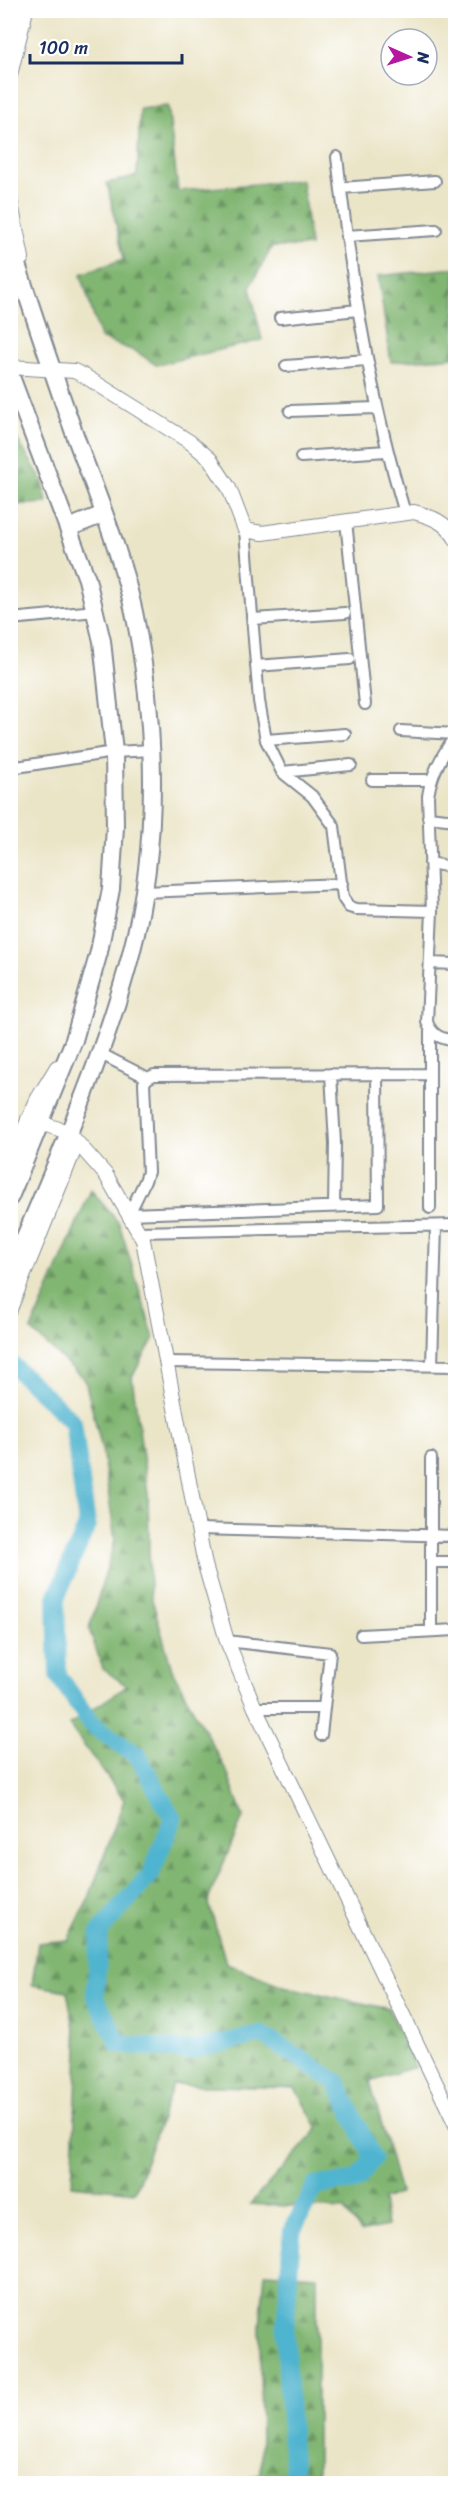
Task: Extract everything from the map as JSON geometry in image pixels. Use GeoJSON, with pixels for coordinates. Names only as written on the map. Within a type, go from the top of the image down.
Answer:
{"type":"FeatureCollection","features":[{"type":"Feature","properties":{"kind":"highway"},"geometry":{"type":"LineString","coordinates":[[10,36],[18,10]]}},
{"type":"Feature","properties":{"kind":"highway"},"geometry":{"type":"LineString","coordinates":[[10,244],[117,551],[134,612],[149,703],[152,750],[149,848],[144,892],[131,953],[73,1137],[10,1272]]}},
{"type":"Feature","properties":{"kind":"highway"},"geometry":{"type":"LineString","coordinates":[[10,375],[68,528],[96,611],[114,752],[115,827],[111,889],[99,952],[74,1040],[34,1121],[10,1197]]}},
{"type":"Feature","properties":{"kind":"highway"},"geometry":{"type":"LineString","coordinates":[[68,528],[104,514]]}},
{"type":"Feature","properties":{"kind":"street"},"geometry":{"type":"LineString","coordinates":[[10,75],[26,10]]}},
{"type":"Feature","properties":{"kind":"street"},"geometry":{"type":"LineString","coordinates":[[337,157],[346,236],[376,408],[386,451],[405,513]]}},
{"type":"Feature","properties":{"kind":"street"},"geometry":{"type":"LineString","coordinates":[[341,188],[435,181]]}},
{"type":"Feature","properties":{"kind":"street"},"geometry":{"type":"LineString","coordinates":[[10,199],[19,250],[56,371]]}},
{"type":"Feature","properties":{"kind":"street"},"geometry":{"type":"LineString","coordinates":[[346,236],[436,230]]}},
{"type":"Feature","properties":{"kind":"street"},"geometry":{"type":"LineString","coordinates":[[280,318],[358,310]]}},
{"type":"Feature","properties":{"kind":"street"},"geometry":{"type":"LineString","coordinates":[[286,366],[367,360]]}},
{"type":"Feature","properties":{"kind":"street"},"geometry":{"type":"LineString","coordinates":[[10,367],[74,371],[190,442],[210,459],[229,488],[245,530],[259,701],[266,740],[282,772],[312,796],[334,826],[343,898],[349,907],[356,909],[432,911]]}},
{"type":"Feature","properties":{"kind":"street"},"geometry":{"type":"LineString","coordinates":[[290,411],[376,408]]}},
{"type":"Feature","properties":{"kind":"street"},"geometry":{"type":"LineString","coordinates":[[301,457],[386,451]]}},
{"type":"Feature","properties":{"kind":"street"},"geometry":{"type":"LineString","coordinates":[[245,530],[262,533],[414,512],[435,519],[450,529],[456,539]]}},
{"type":"Feature","properties":{"kind":"street"},"geometry":{"type":"LineString","coordinates":[[346,521],[365,704]]}},
{"type":"Feature","properties":{"kind":"street"},"geometry":{"type":"LineString","coordinates":[[10,619],[96,611]]}},
{"type":"Feature","properties":{"kind":"street"},"geometry":{"type":"LineString","coordinates":[[254,619],[345,613]]}},
{"type":"Feature","properties":{"kind":"street"},"geometry":{"type":"LineString","coordinates":[[256,666],[350,659]]}},
{"type":"Feature","properties":{"kind":"street"},"geometry":{"type":"LineString","coordinates":[[401,731],[456,734],[443,754],[428,796],[432,911],[427,1022],[430,1032],[430,1208]]}},
{"type":"Feature","properties":{"kind":"street"},"geometry":{"type":"LineString","coordinates":[[266,740],[345,734]]}},
{"type":"Feature","properties":{"kind":"street"},"geometry":{"type":"LineString","coordinates":[[10,768],[114,752],[152,750]]}},
{"type":"Feature","properties":{"kind":"street"},"geometry":{"type":"LineString","coordinates":[[282,772],[351,765]]}},
{"type":"Feature","properties":{"kind":"street"},"geometry":{"type":"LineString","coordinates":[[372,780],[432,780]]}},
{"type":"Feature","properties":{"kind":"street"},"geometry":{"type":"LineString","coordinates":[[428,817],[456,820]]}},
{"type":"Feature","properties":{"kind":"street"},"geometry":{"type":"LineString","coordinates":[[430,863],[456,868]]}},
{"type":"Feature","properties":{"kind":"street"},"geometry":{"type":"LineString","coordinates":[[144,892],[342,884]]}},
{"type":"Feature","properties":{"kind":"street"},"geometry":{"type":"LineString","coordinates":[[430,963],[456,964]]}},
{"type":"Feature","properties":{"kind":"street"},"geometry":{"type":"LineString","coordinates":[[430,1032],[446,1040],[456,1041]]}},
{"type":"Feature","properties":{"kind":"street"},"geometry":{"type":"LineString","coordinates":[[99,1053],[148,1078]]}},
{"type":"Feature","properties":{"kind":"street"},"geometry":{"type":"LineString","coordinates":[[331,1074],[335,1143],[334,1207]]}},
{"type":"Feature","properties":{"kind":"street"},"geometry":{"type":"LineString","coordinates":[[129,1215],[378,1205],[377,1074]]}},
{"type":"Feature","properties":{"kind":"street"},"geometry":{"type":"LineString","coordinates":[[129,1215],[147,1172],[144,1083],[154,1075],[430,1074]]}},
{"type":"Feature","properties":{"kind":"street"},"geometry":{"type":"LineString","coordinates":[[10,1161],[34,1121],[73,1137],[106,1175],[143,1240],[205,1566],[227,1641],[255,1708],[456,2125]]}},
{"type":"Feature","properties":{"kind":"street"},"geometry":{"type":"LineString","coordinates":[[13,1304],[73,1137]]}},
{"type":"Feature","properties":{"kind":"street"},"geometry":{"type":"LineString","coordinates":[[138,1232],[456,1225]]}},
{"type":"Feature","properties":{"kind":"street"},"geometry":{"type":"LineString","coordinates":[[432,1365],[436,1226]]}},
{"type":"Feature","properties":{"kind":"street"},"geometry":{"type":"LineString","coordinates":[[166,1362],[456,1366]]}},
{"type":"Feature","properties":{"kind":"street"},"geometry":{"type":"LineString","coordinates":[[431,1458],[431,1630]]}},
{"type":"Feature","properties":{"kind":"street"},"geometry":{"type":"LineString","coordinates":[[198,1529],[456,1536]]}},
{"type":"Feature","properties":{"kind":"street"},"geometry":{"type":"LineString","coordinates":[[431,1562],[456,1562]]}},
{"type":"Feature","properties":{"kind":"street"},"geometry":{"type":"LineString","coordinates":[[361,1635],[456,1630]]}},
{"type":"Feature","properties":{"kind":"street"},"geometry":{"type":"LineString","coordinates":[[227,1641],[330,1653],[321,1735]]}},
{"type":"Feature","properties":{"kind":"street"},"geometry":{"type":"LineString","coordinates":[[255,1708],[324,1708]]}},
{"type":"Feature","properties":{"kind":"green space"},"geometry":{"type":"Polygon","coordinates":[[[168,106],[178,191],[302,180],[310,246],[272,247],[250,287],[262,340],[156,365],[137,352],[100,338],[81,274],[124,259],[107,183],[137,176],[140,109],[168,106]]]}},
{"type":"Feature","properties":{"kind":"green space"},"geometry":{"type":"Polygon","coordinates":[[[455,268],[455,357],[391,362],[378,276],[455,268]]]}},
{"type":"Feature","properties":{"kind":"green space"},"geometry":{"type":"Polygon","coordinates":[[[10,428],[43,481],[47,503],[11,505],[10,428]]]}},
{"type":"Feature","properties":{"kind":"green space"},"geometry":{"type":"Polygon","coordinates":[[[91,1190],[119,1223],[154,1338],[132,1377],[148,1494],[150,1592],[172,1670],[228,1774],[243,1817],[208,1900],[226,1963],[283,1986],[389,2009],[415,2067],[370,2081],[400,2193],[383,2200],[387,2226],[361,2232],[344,2209],[250,2204],[318,2129],[295,2088],[173,2085],[135,2192],[72,2185],[78,2049],[67,1991],[32,1985],[38,1943],[68,1940],[89,1898],[124,1800],[69,1725],[127,1686],[103,1669],[89,1629],[115,1540],[102,1449],[85,1380],[31,1330],[91,1190]]]}},
{"type":"Feature","properties":{"kind":"green space"},"geometry":{"type":"Polygon","coordinates":[[[265,2273],[317,2276],[317,2476],[338,2483],[241,2483],[261,2473],[260,2326],[265,2273]]]}},
{"type":"Feature","properties":{"kind":"waterway"},"geometry":{"type":"LineString","coordinates":[[10,1363],[73,1422],[87,1525],[56,1598],[58,1675],[92,1725],[138,1756],[173,1819],[151,1874],[100,1931],[95,1996],[119,2044],[189,2051],[261,2034],[337,2082],[373,2159],[356,2181],[316,2185],[292,2231],[285,2335],[294,2484]]}}]}
